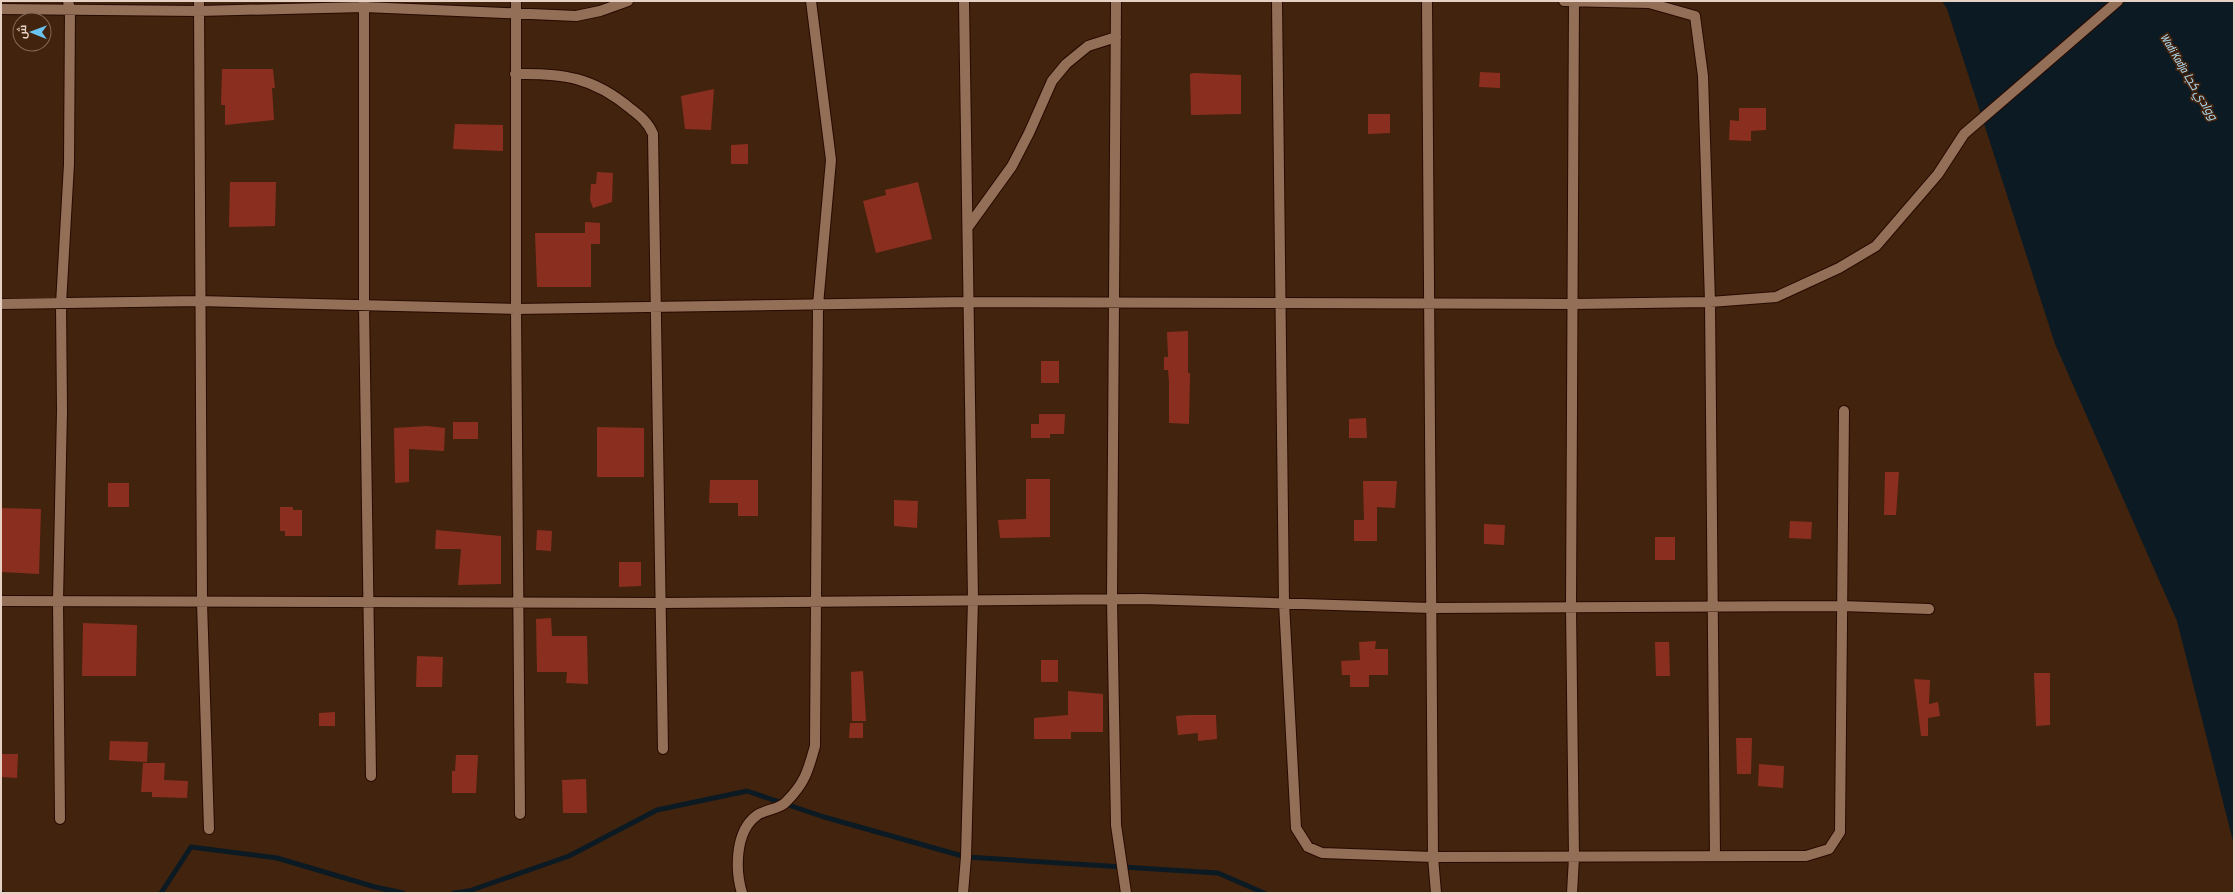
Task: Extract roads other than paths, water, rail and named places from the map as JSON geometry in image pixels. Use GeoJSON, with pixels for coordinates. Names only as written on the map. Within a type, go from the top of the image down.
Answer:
{"type":"FeatureCollection","features":[{"type":"Feature","properties":{"kind":"street"},"geometry":{"type":"LineString","coordinates":[[516,1],[516,310],[520,814]]}},
{"type":"Feature","properties":{"kind":"street"},"geometry":{"type":"LineString","coordinates":[[1,9],[70,5],[199,6],[364,4],[517,14],[576,16],[600,11],[628,1]]}},
{"type":"Feature","properties":{"kind":"street"},"geometry":{"type":"LineString","coordinates":[[742,893],[737,869],[742,833],[756,816],[785,804],[805,780],[814,746],[818,305],[831,160],[811,1]]}},
{"type":"Feature","properties":{"kind":"street"},"geometry":{"type":"LineString","coordinates":[[963,893],[967,850],[974,600],[964,1]]}},
{"type":"Feature","properties":{"kind":"street"},"geometry":{"type":"LineString","coordinates":[[1116,1],[1112,599],[1116,825],[1126,893]]}},
{"type":"Feature","properties":{"kind":"street"},"geometry":{"type":"LineString","coordinates":[[1277,1],[1279,302],[1284,603],[1296,828],[1308,847],[1322,853],[1433,857],[1806,856],[1829,849],[1840,832],[1844,411]]}},
{"type":"Feature","properties":{"kind":"street"},"geometry":{"type":"LineString","coordinates":[[1427,1],[1431,304],[1433,857],[1436,893]]}},
{"type":"Feature","properties":{"kind":"street"},"geometry":{"type":"LineString","coordinates":[[1564,1],[1649,3],[1695,16],[1703,76],[1710,302],[1715,856]]}},
{"type":"Feature","properties":{"kind":"street"},"geometry":{"type":"LineString","coordinates":[[1572,893],[1574,857],[1571,608],[1574,1]]}},
{"type":"Feature","properties":{"kind":"street"},"geometry":{"type":"LineString","coordinates":[[1,304],[199,301],[516,310],[655,306],[969,302],[1572,304],[1710,302],[1776,297],[1839,268],[1876,246],[1938,174],[1964,134],[2118,1]]}},
{"type":"Feature","properties":{"kind":"street"},"geometry":{"type":"LineString","coordinates":[[364,4],[364,306],[371,776]]}},
{"type":"Feature","properties":{"kind":"street"},"geometry":{"type":"LineString","coordinates":[[60,819],[58,601],[62,411],[61,304],[69,164],[70,5]]}},
{"type":"Feature","properties":{"kind":"street"},"geometry":{"type":"LineString","coordinates":[[199,6],[199,301],[202,602],[209,829]]}},
{"type":"Feature","properties":{"kind":"street"},"geometry":{"type":"LineString","coordinates":[[968,227],[1012,166],[1029,133],[1052,81],[1066,64],[1088,46],[1116,37]]}},
{"type":"Feature","properties":{"kind":"street"},"geometry":{"type":"LineString","coordinates":[[515,74],[546,74],[577,78],[612,93],[650,125],[653,134],[659,603],[663,749]]}},
{"type":"Feature","properties":{"kind":"street"},"geometry":{"type":"LineString","coordinates":[[1,601],[659,603],[1112,599],[1431,608],[1842,606],[1929,609]]}},
{"type":"Feature","properties":{"kind":"water","name":"Wadi Kadja ووادي كجا"},"geometry":{"type":"Polygon","coordinates":[[[1942,1],[2234,1],[2234,845],[2177,621],[2055,344],[1947,9],[1942,1]]]}},
{"type":"Feature","properties":{"kind":"waterway"},"geometry":{"type":"LineString","coordinates":[[454,893],[469,891],[569,856],[657,810],[747,791],[824,817],[966,857],[1218,873],[1264,893]]}},
{"type":"Feature","properties":{"kind":"waterway"},"geometry":{"type":"LineString","coordinates":[[161,893],[191,847],[277,858],[375,887],[403,893]]}}]}
